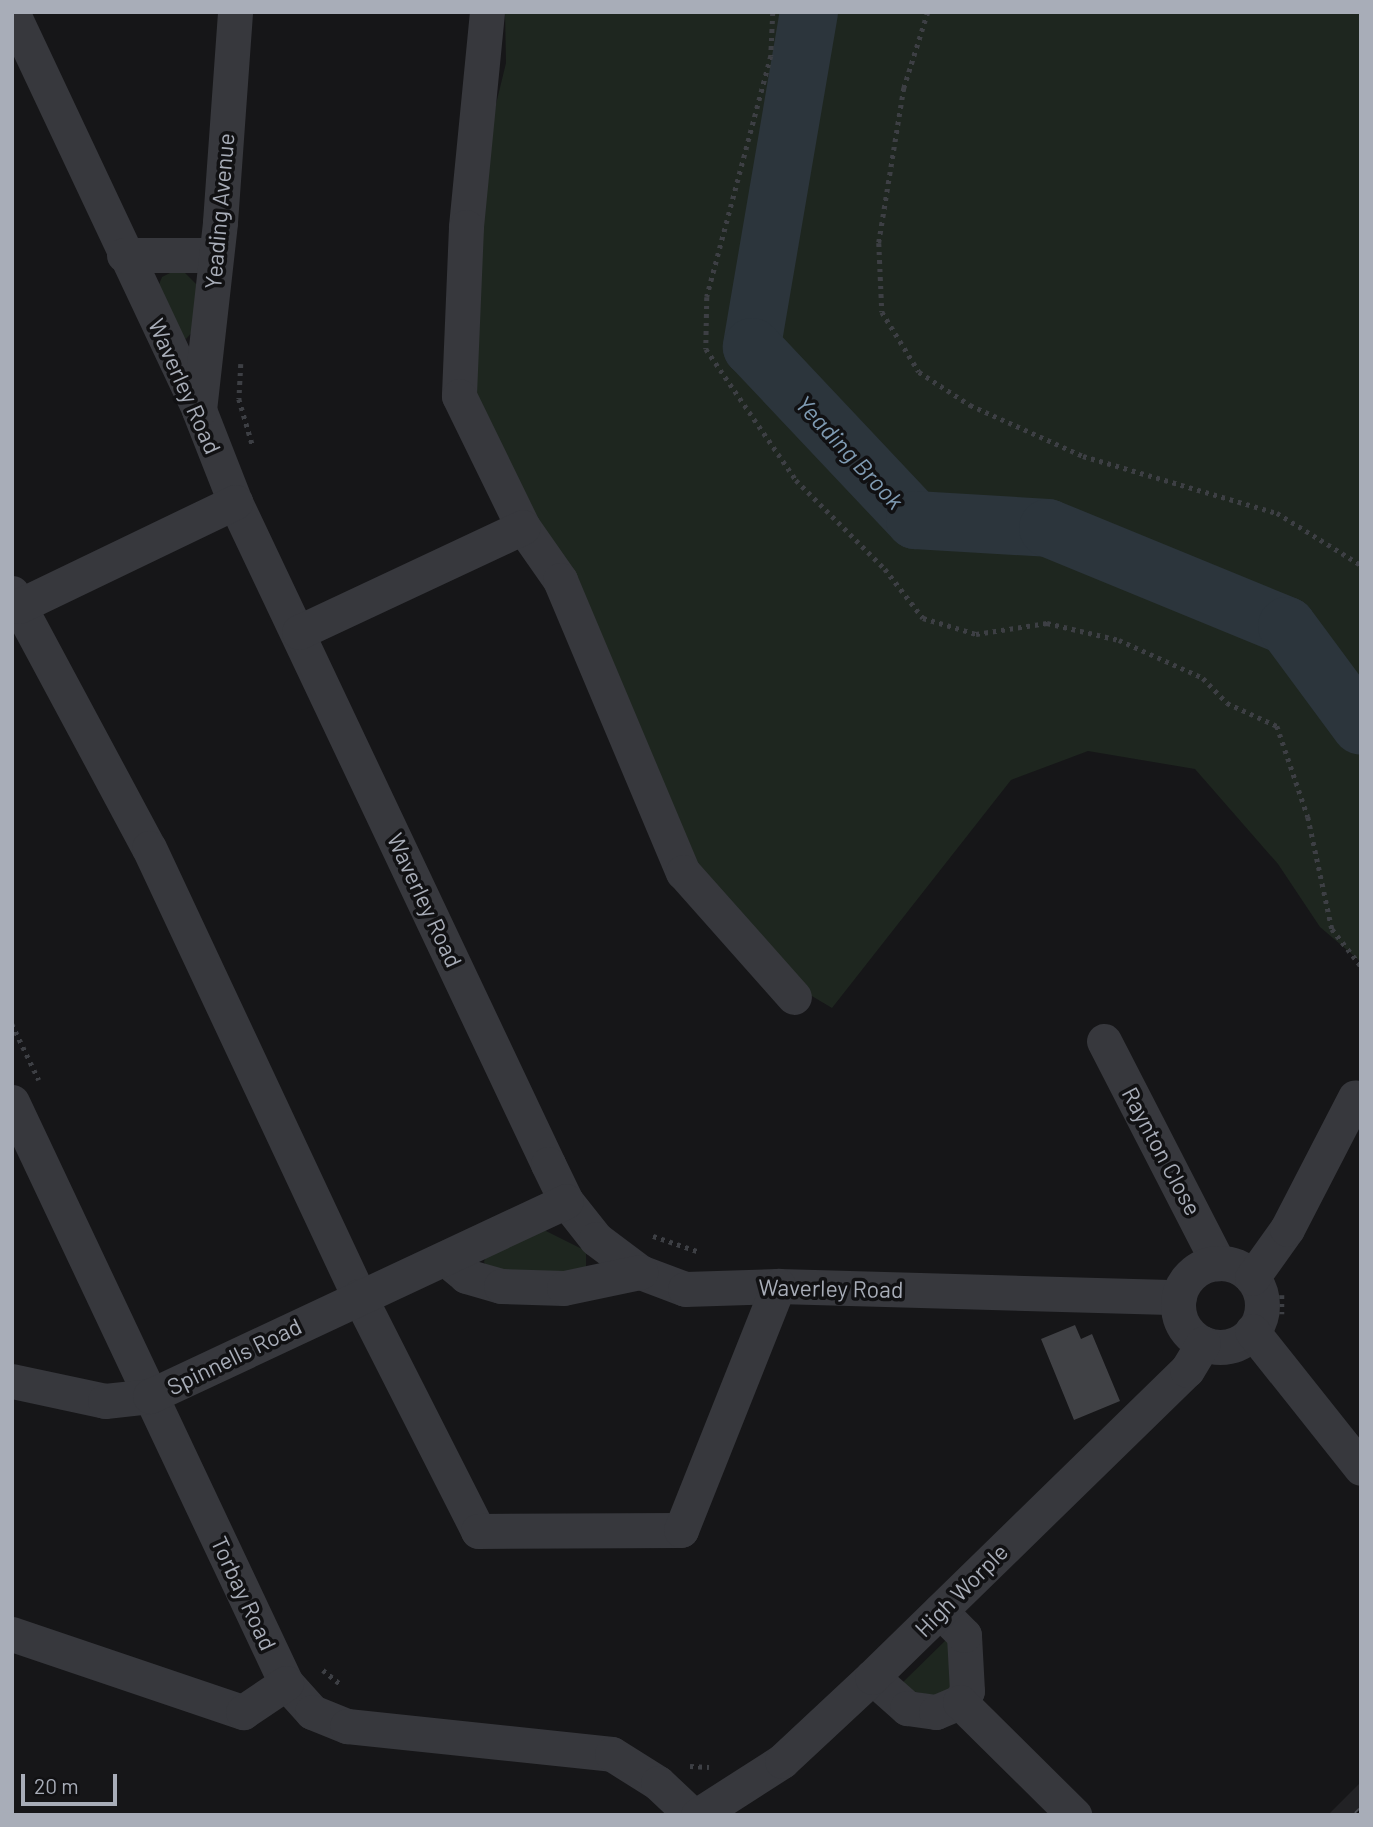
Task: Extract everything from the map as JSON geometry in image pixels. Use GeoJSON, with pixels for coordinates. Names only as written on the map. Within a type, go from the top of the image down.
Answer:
{"type":"FeatureCollection","features":[{"type":"Feature","properties":{"kind":"street","name":"Waverley Road"},"geometry":{"type":"LineString","coordinates":[[12,12],[199,410],[235,502],[299,632],[566,1201],[596,1239],[640,1272],[685,1289],[778,1286],[1179,1297]]}},
{"type":"Feature","properties":{"kind":"street","name":"Yeading Avenue"},"geometry":{"type":"LineString","coordinates":[[199,410],[235,12]]}},
{"type":"Feature","properties":{"kind":"street"},"geometry":{"type":"LineString","coordinates":[[487,12],[466,227],[459,396],[523,527],[559,580],[684,872],[794,996]]}},
{"type":"Feature","properties":{"kind":"street"},"geometry":{"type":"LineString","coordinates":[[124,255],[215,255]]}},
{"type":"Feature","properties":{"kind":"street"},"geometry":{"type":"LineString","coordinates":[[235,502],[15,599],[149,848],[359,1296],[478,1531],[681,1530],[778,1286]]}},
{"type":"Feature","properties":{"kind":"street"},"geometry":{"type":"LineString","coordinates":[[299,632],[523,527]]}},
{"type":"Feature","properties":{"kind":"street","name":"Raynton Close"},"geometry":{"type":"LineString","coordinates":[[1104,1041],[1218,1263]]}},
{"type":"Feature","properties":{"kind":"street"},"geometry":{"type":"LineString","coordinates":[[1252,1278],[1287,1229],[1356,1097]]}},
{"type":"Feature","properties":{"kind":"street","name":"Torbay Road"},"geometry":{"type":"LineString","coordinates":[[12,1101],[286,1683],[312,1712],[347,1726],[612,1754],[658,1783],[692,1815]]}},
{"type":"Feature","properties":{"kind":"street","name":"Spinnells Road"},"geometry":{"type":"LineString","coordinates":[[12,1381],[105,1401],[150,1396],[566,1201]]}},
{"type":"Feature","properties":{"kind":"street"},"geometry":{"type":"LineString","coordinates":[[446,1259],[466,1276],[501,1286],[564,1288],[640,1272]]}},
{"type":"Feature","properties":{"kind":"street"},"geometry":{"type":"LineString","coordinates":[[1218,1263],[1242,1269],[1252,1278],[1262,1312],[1252,1331],[1229,1346],[1203,1343],[1183,1323],[1179,1297],[1193,1273],[1218,1263]]}},
{"type":"Feature","properties":{"kind":"street"},"geometry":{"type":"LineString","coordinates":[[1252,1331],[1361,1468]]}},
{"type":"Feature","properties":{"kind":"street","name":"High Worple"},"geometry":{"type":"LineString","coordinates":[[698,1815],[782,1761],[872,1677],[1187,1370],[1203,1343]]}},
{"type":"Feature","properties":{"kind":"street"},"geometry":{"type":"LineString","coordinates":[[872,1677],[907,1708],[936,1712],[960,1702],[967,1691],[964,1635],[940,1611]]}},
{"type":"Feature","properties":{"kind":"street"},"geometry":{"type":"LineString","coordinates":[[12,1634],[243,1712],[286,1683]]}},
{"type":"Feature","properties":{"kind":"street"},"geometry":{"type":"LineString","coordinates":[[960,1702],[1073,1815]]}},
{"type":"Feature","properties":{"kind":"path"},"geometry":{"type":"LineString","coordinates":[[773,12],[771,56],[707,297],[706,349],[796,480],[885,569],[923,618],[976,634],[1047,622],[1119,640],[1203,678],[1227,703],[1277,726],[1308,817],[1332,929],[1361,966]]}},
{"type":"Feature","properties":{"kind":"path"},"geometry":{"type":"LineString","coordinates":[[928,12],[904,88],[879,243],[882,312],[919,372],[970,405],[1083,456],[1278,513],[1361,565]]}},
{"type":"Feature","properties":{"kind":"shaded area"},"geometry":{"type":"Polygon","coordinates":[[[505,12],[1361,12],[1361,962],[1320,927],[1278,864],[1195,769],[1088,751],[1011,780],[832,1008],[800,989],[683,872],[459,396],[466,227],[506,63],[505,12]]]}},
{"type":"Feature","properties":{"kind":"shaded area"},"geometry":{"type":"Polygon","coordinates":[[[172,272],[184,272],[197,285],[194,330],[186,339],[180,335],[158,287],[162,277],[172,272]]]}},
{"type":"Feature","properties":{"kind":"shaded area"},"geometry":{"type":"Polygon","coordinates":[[[542,1229],[586,1251],[586,1273],[490,1273],[484,1262],[487,1253],[542,1229]]]}},
{"type":"Feature","properties":{"kind":"shaded area"},"geometry":{"type":"Polygon","coordinates":[[[949,1637],[956,1687],[944,1698],[897,1688],[949,1637]]]}},
{"type":"Feature","properties":{"kind":"shaded area"},"geometry":{"type":"Polygon","coordinates":[[[1361,1782],[1361,1815],[1328,1815],[1361,1782]]]}},
{"type":"Feature","properties":{"kind":"building"},"geometry":{"type":"Polygon","coordinates":[[[1075,1325],[1081,1339],[1092,1334],[1120,1401],[1074,1420],[1041,1339],[1075,1325]]]}},
{"type":"Feature","properties":{"kind":"waterway","name":"Yeading Brook"},"geometry":{"type":"LineString","coordinates":[[809,12],[752,347],[915,520],[1048,528],[1287,626],[1361,726]]}},
{"type":"Feature","properties":{"kind":"railway"},"geometry":{"type":"LineString","coordinates":[[1357,1815],[1361,1811]]}}]}
